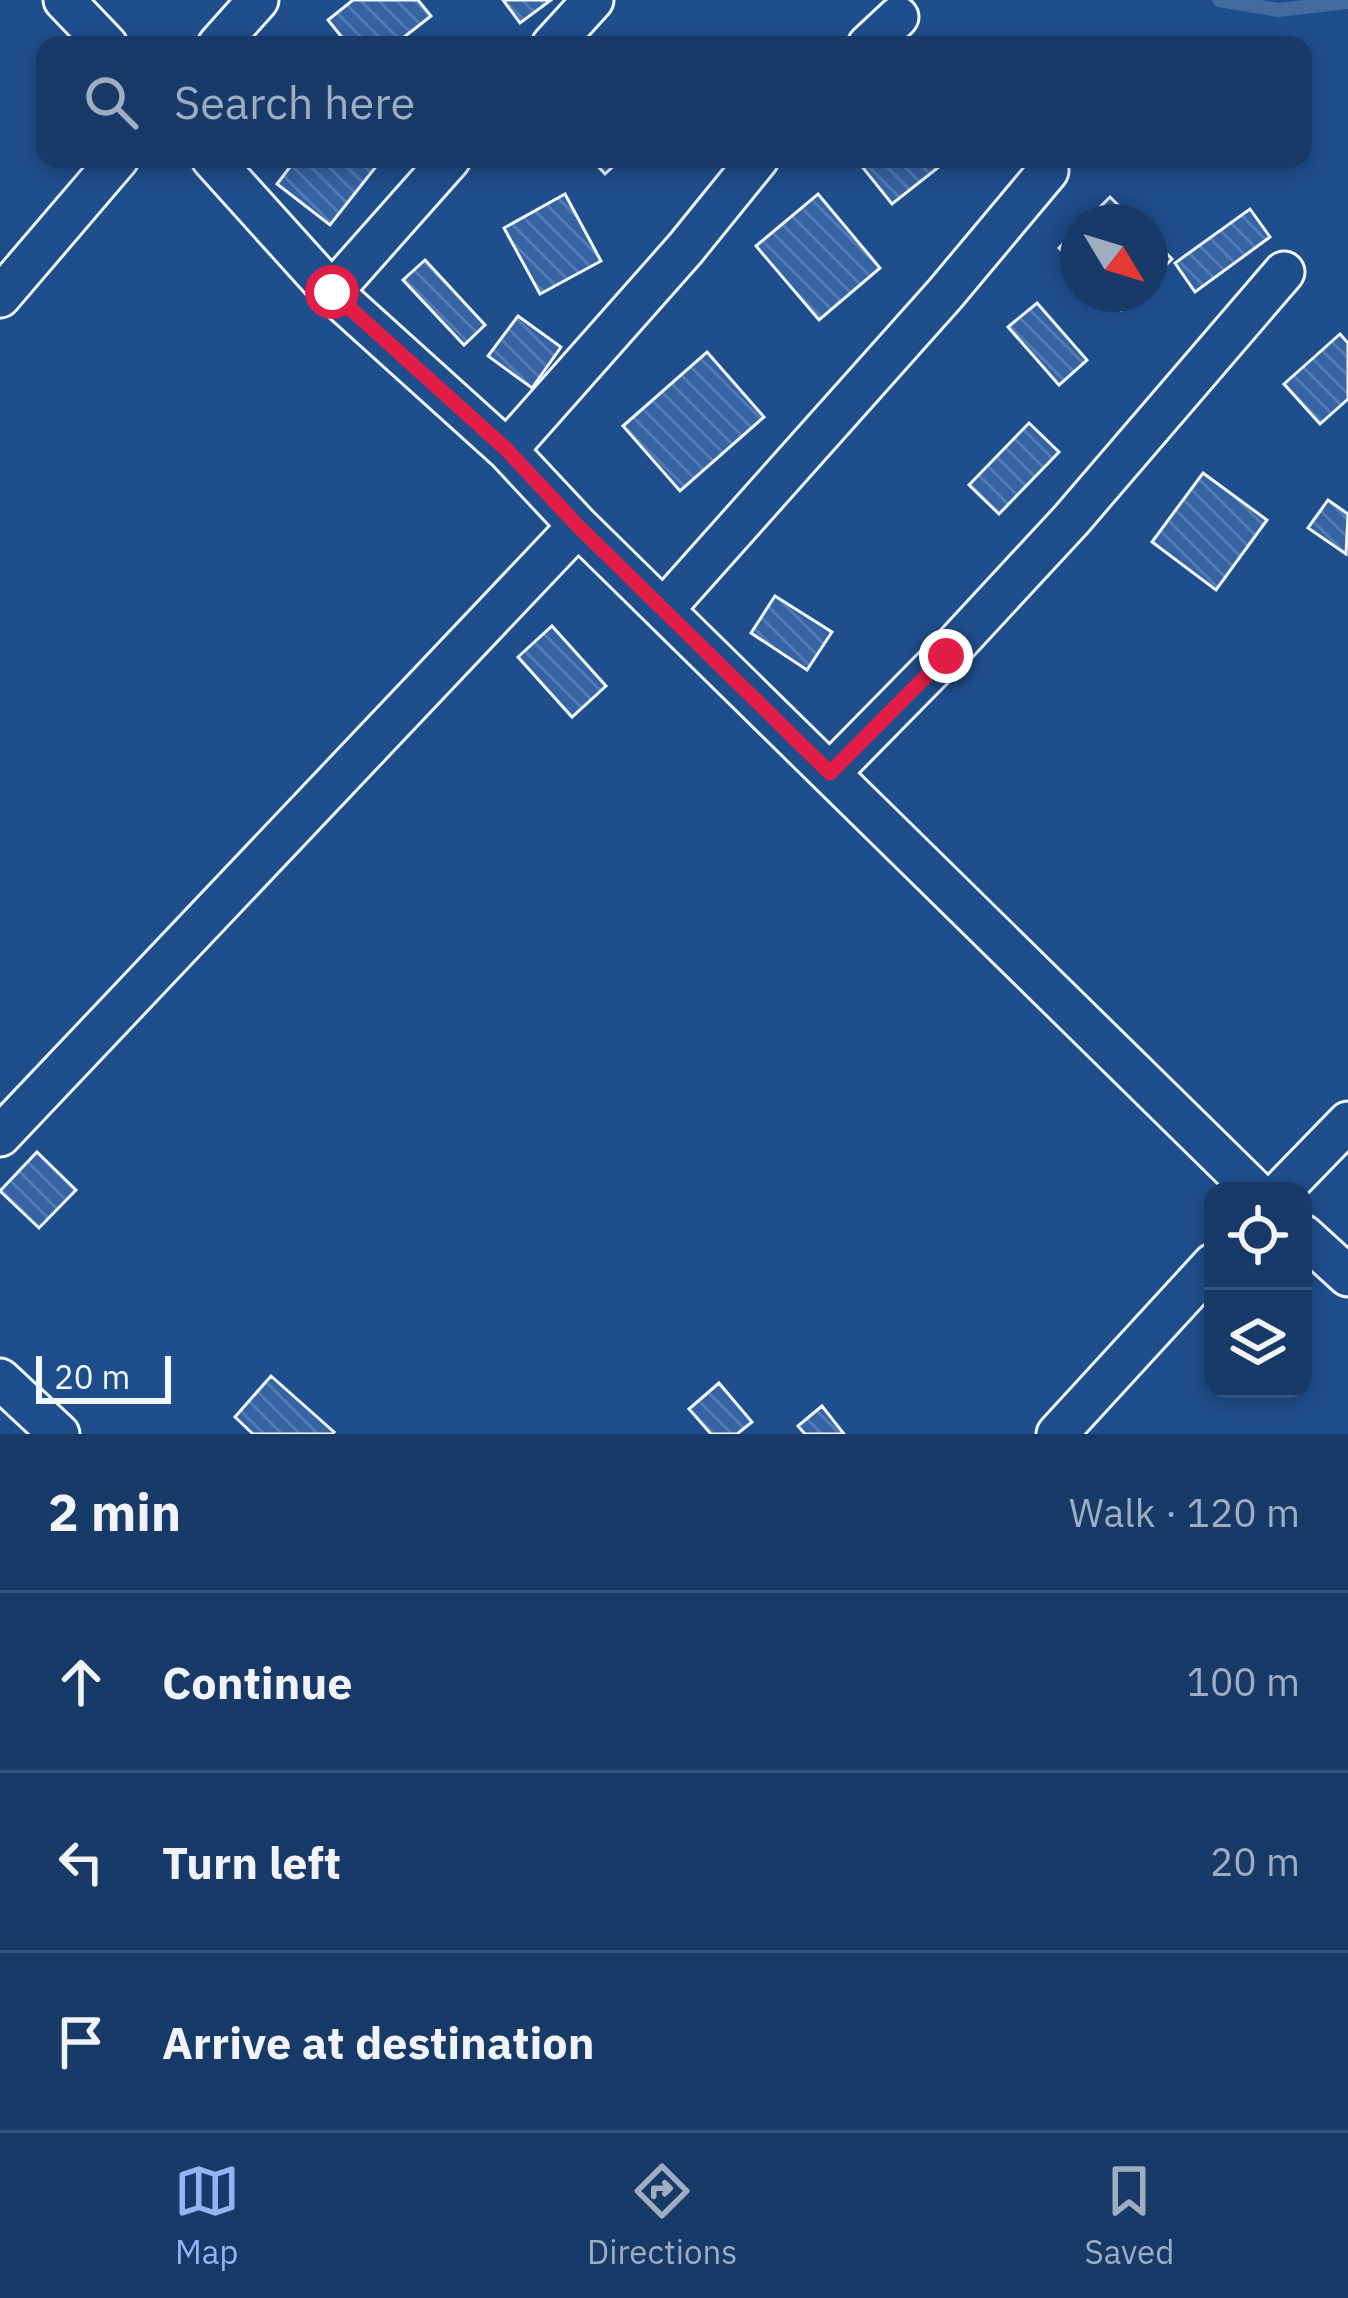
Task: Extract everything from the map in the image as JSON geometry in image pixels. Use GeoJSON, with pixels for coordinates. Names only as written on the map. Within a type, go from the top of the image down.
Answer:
{"type":"FeatureCollection","features":[{"type":"Feature","properties":{"kind":"street"},"geometry":{"type":"LineString","coordinates":[[64,0],[98,36]]}},
{"type":"Feature","properties":{"kind":"street"},"geometry":{"type":"LineString","coordinates":[[226,36],[258,0]]}},
{"type":"Feature","properties":{"kind":"street"},"geometry":{"type":"LineString","coordinates":[[561,36],[593,0]]}},
{"type":"Feature","properties":{"kind":"street"},"geometry":{"type":"LineString","coordinates":[[878,36],[898,17]]}},
{"type":"Feature","properties":{"kind":"street"},"geometry":{"type":"LineString","coordinates":[[0,297],[110,168]]}},
{"type":"Feature","properties":{"kind":"street"},"geometry":{"type":"LineString","coordinates":[[220,168],[332,292],[507,450],[578,526],[1246,1182]]}},
{"type":"Feature","properties":{"kind":"street"},"geometry":{"type":"LineString","coordinates":[[332,292],[442,168]]}},
{"type":"Feature","properties":{"kind":"street"},"geometry":{"type":"LineString","coordinates":[[507,450],[751,168]]}},
{"type":"Feature","properties":{"kind":"street"},"geometry":{"type":"LineString","coordinates":[[664,609],[929,312],[1048,170]]}},
{"type":"Feature","properties":{"kind":"street"},"geometry":{"type":"LineString","coordinates":[[830,773],[1071,520],[1283,272]]}},
{"type":"Feature","properties":{"kind":"street"},"geometry":{"type":"LineString","coordinates":[[0,1136],[578,526]]}},
{"type":"Feature","properties":{"kind":"street"},"geometry":{"type":"LineString","coordinates":[[1290,1182],[1348,1122]]}},
{"type":"Feature","properties":{"kind":"street"},"geometry":{"type":"LineString","coordinates":[[1312,1243],[1348,1276]]}},
{"type":"Feature","properties":{"kind":"street"},"geometry":{"type":"LineString","coordinates":[[1057,1434],[1204,1274]]}},
{"type":"Feature","properties":{"kind":"street"},"geometry":{"type":"LineString","coordinates":[[0,1379],[59,1434]]}},
{"type":"Feature","properties":{"kind":"building"},"geometry":{"type":"Polygon","coordinates":[[[353,0],[418,0],[431,16],[405,36],[341,36],[328,20],[353,0]]]}},
{"type":"Feature","properties":{"kind":"building"},"geometry":{"type":"Polygon","coordinates":[[[503,0],[551,0],[520,23],[503,0]]]}},
{"type":"Feature","properties":{"kind":"building"},"geometry":{"type":"Polygon","coordinates":[[[289,168],[375,168],[330,225],[277,184],[289,168]]]}},
{"type":"Feature","properties":{"kind":"building"},"geometry":{"type":"Polygon","coordinates":[[[863,168],[938,168],[892,204],[863,168]]]}},
{"type":"Feature","properties":{"kind":"building"},"geometry":{"type":"Polygon","coordinates":[[[565,194],[601,261],[540,294],[504,228],[565,194]]]}},
{"type":"Feature","properties":{"kind":"building"},"geometry":{"type":"Polygon","coordinates":[[[818,194],[880,268],[819,320],[756,246],[818,194]]]}},
{"type":"Feature","properties":{"kind":"building"},"geometry":{"type":"Polygon","coordinates":[[[1250,209],[1270,237],[1195,292],[1175,263],[1250,209]]]}},
{"type":"Feature","properties":{"kind":"building"},"geometry":{"type":"Polygon","coordinates":[[[425,260],[485,325],[464,345],[403,280],[425,260]]]}},
{"type":"Feature","properties":{"kind":"building"},"geometry":{"type":"Polygon","coordinates":[[[1037,303],[1087,360],[1059,385],[1008,327],[1037,303]]]}},
{"type":"Feature","properties":{"kind":"building"},"geometry":{"type":"Polygon","coordinates":[[[518,316],[561,347],[532,388],[488,356],[518,316]]]}},
{"type":"Feature","properties":{"kind":"building"},"geometry":{"type":"Polygon","coordinates":[[[1340,334],[1348,343],[1348,399],[1320,424],[1284,384],[1340,334]]]}},
{"type":"Feature","properties":{"kind":"building"},"geometry":{"type":"Polygon","coordinates":[[[707,352],[764,417],[680,491],[623,426],[707,352]]]}},
{"type":"Feature","properties":{"kind":"building"},"geometry":{"type":"Polygon","coordinates":[[[1029,423],[1059,452],[999,514],[969,485],[1029,423]]]}},
{"type":"Feature","properties":{"kind":"building"},"geometry":{"type":"Polygon","coordinates":[[[1203,473],[1267,520],[1216,590],[1152,542],[1203,473]]]}},
{"type":"Feature","properties":{"kind":"building"},"geometry":{"type":"Polygon","coordinates":[[[1328,500],[1348,514],[1346,554],[1308,528],[1328,500]]]}},
{"type":"Feature","properties":{"kind":"building"},"geometry":{"type":"Polygon","coordinates":[[[775,596],[832,632],[807,670],[751,633],[775,596]]]}},
{"type":"Feature","properties":{"kind":"building"},"geometry":{"type":"Polygon","coordinates":[[[552,626],[606,686],[572,717],[518,657],[552,626]]]}},
{"type":"Feature","properties":{"kind":"building"},"geometry":{"type":"Polygon","coordinates":[[[37,1152],[76,1190],[39,1228],[0,1191],[37,1152]]]}},
{"type":"Feature","properties":{"kind":"building"},"geometry":{"type":"Polygon","coordinates":[[[271,1376],[334,1432],[253,1434],[235,1417],[271,1376]]]}},
{"type":"Feature","properties":{"kind":"building"},"geometry":{"type":"Polygon","coordinates":[[[719,1383],[752,1422],[737,1434],[711,1434],[689,1409],[719,1383]]]}},
{"type":"Feature","properties":{"kind":"building"},"geometry":{"type":"Polygon","coordinates":[[[822,1406],[844,1434],[805,1434],[798,1426],[822,1406]]]}},
{"type":"Feature","properties":{"kind":"waterway"},"geometry":{"type":"LineString","coordinates":[[1219,0],[1278,10],[1348,2]]}},
{"type":"Feature","properties":{"kind":"route"},"geometry":{"type":"LineString","coordinates":[[332,292],[507,450],[830,773],[946,656]]}}]}
